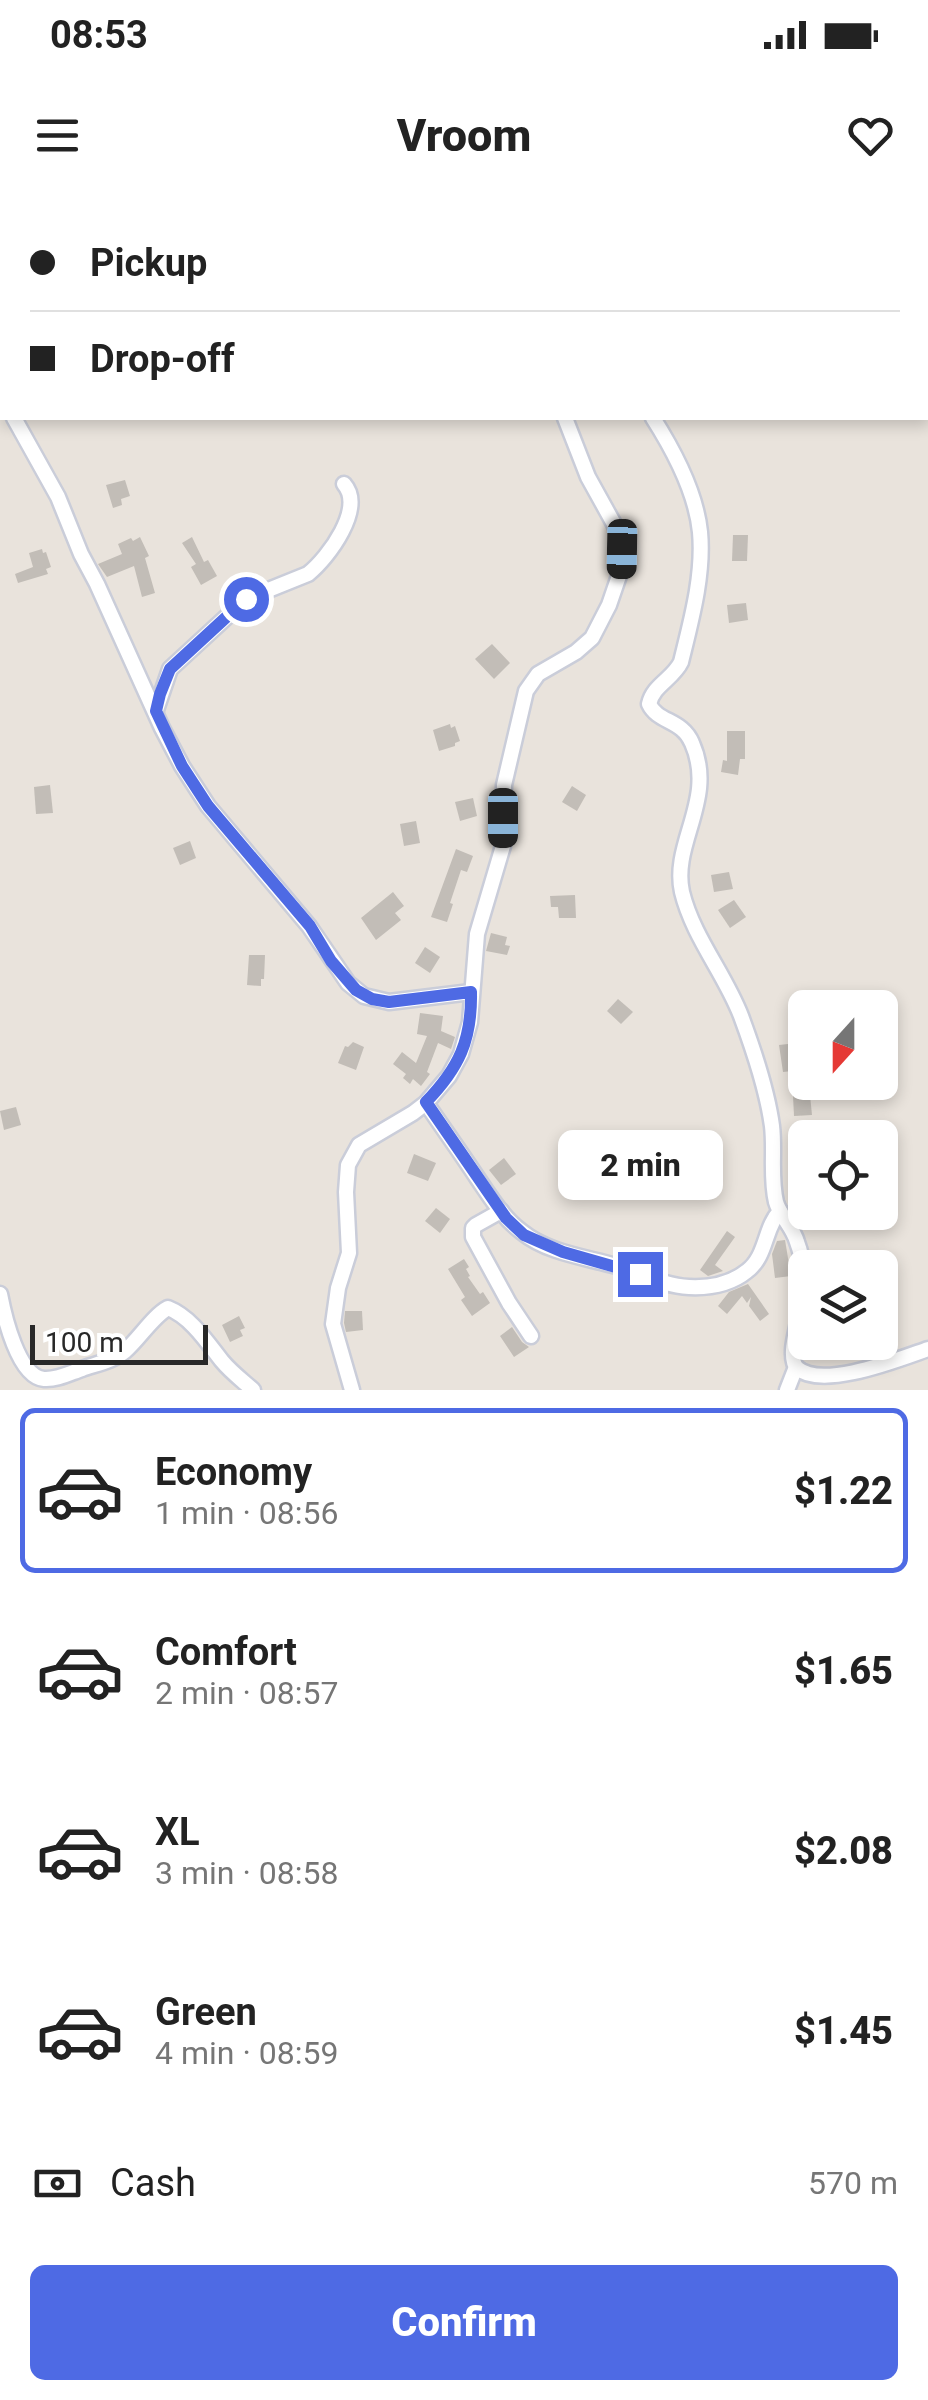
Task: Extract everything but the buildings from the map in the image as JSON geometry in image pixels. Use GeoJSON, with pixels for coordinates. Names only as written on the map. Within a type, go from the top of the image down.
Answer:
{"type":"FeatureCollection","features":[{"type":"Feature","properties":{"kind":"street"},"geometry":{"type":"LineString","coordinates":[[15,420],[58,498],[182,766],[208,806],[310,926],[331,961],[356,990],[372,999],[389,1002],[471,992]]}},
{"type":"Feature","properties":{"kind":"street"},"geometry":{"type":"LineString","coordinates":[[352,1390],[333,1324],[338,1288],[349,1253],[348,1165],[359,1144],[426,1102],[450,1076],[461,1054],[470,1022],[477,934],[503,846],[504,784],[526,691],[538,674],[592,638],[621,570],[619,533],[588,478],[566,420]]}},
{"type":"Feature","properties":{"kind":"street"},"geometry":{"type":"LineString","coordinates":[[654,420],[676,458],[693,501],[700,533],[700,558],[681,662],[672,677],[652,694],[649,704],[653,712],[681,726],[692,742],[698,765],[701,782],[682,866],[682,888],[698,932],[740,1014],[772,1125],[775,1196],[797,1241],[803,1270],[804,1296],[792,1351],[796,1366],[816,1376],[840,1377],[928,1349]]}},
{"type":"Feature","properties":{"kind":"street"},"geometry":{"type":"LineString","coordinates":[[156,711],[170,669],[246,599],[308,574],[316,567],[346,524],[352,493],[344,484]]}},
{"type":"Feature","properties":{"kind":"street"},"geometry":{"type":"LineString","coordinates":[[426,1102],[501,1211],[524,1235],[563,1252],[663,1283],[716,1286],[749,1270],[759,1258],[780,1211]]}},
{"type":"Feature","properties":{"kind":"street"},"geometry":{"type":"LineString","coordinates":[[501,1211],[476,1224],[473,1237],[531,1336]]}},
{"type":"Feature","properties":{"kind":"street"},"geometry":{"type":"LineString","coordinates":[[0,1294],[13,1340],[26,1368],[36,1376],[63,1376],[116,1357],[168,1308],[204,1337],[223,1362],[253,1390]]}},
{"type":"Feature","properties":{"kind":"street"},"geometry":{"type":"LineString","coordinates":[[787,1390],[796,1366]]}},
{"type":"Feature","properties":{"kind":"route"},"geometry":{"type":"LineString","coordinates":[[246,599],[170,669],[160,694],[156,711],[182,766],[208,806],[310,926],[348,984],[364,996],[389,1002],[471,992],[465,1045],[450,1076],[426,1102],[506,1218],[524,1235],[563,1252],[640,1274]]}}]}
